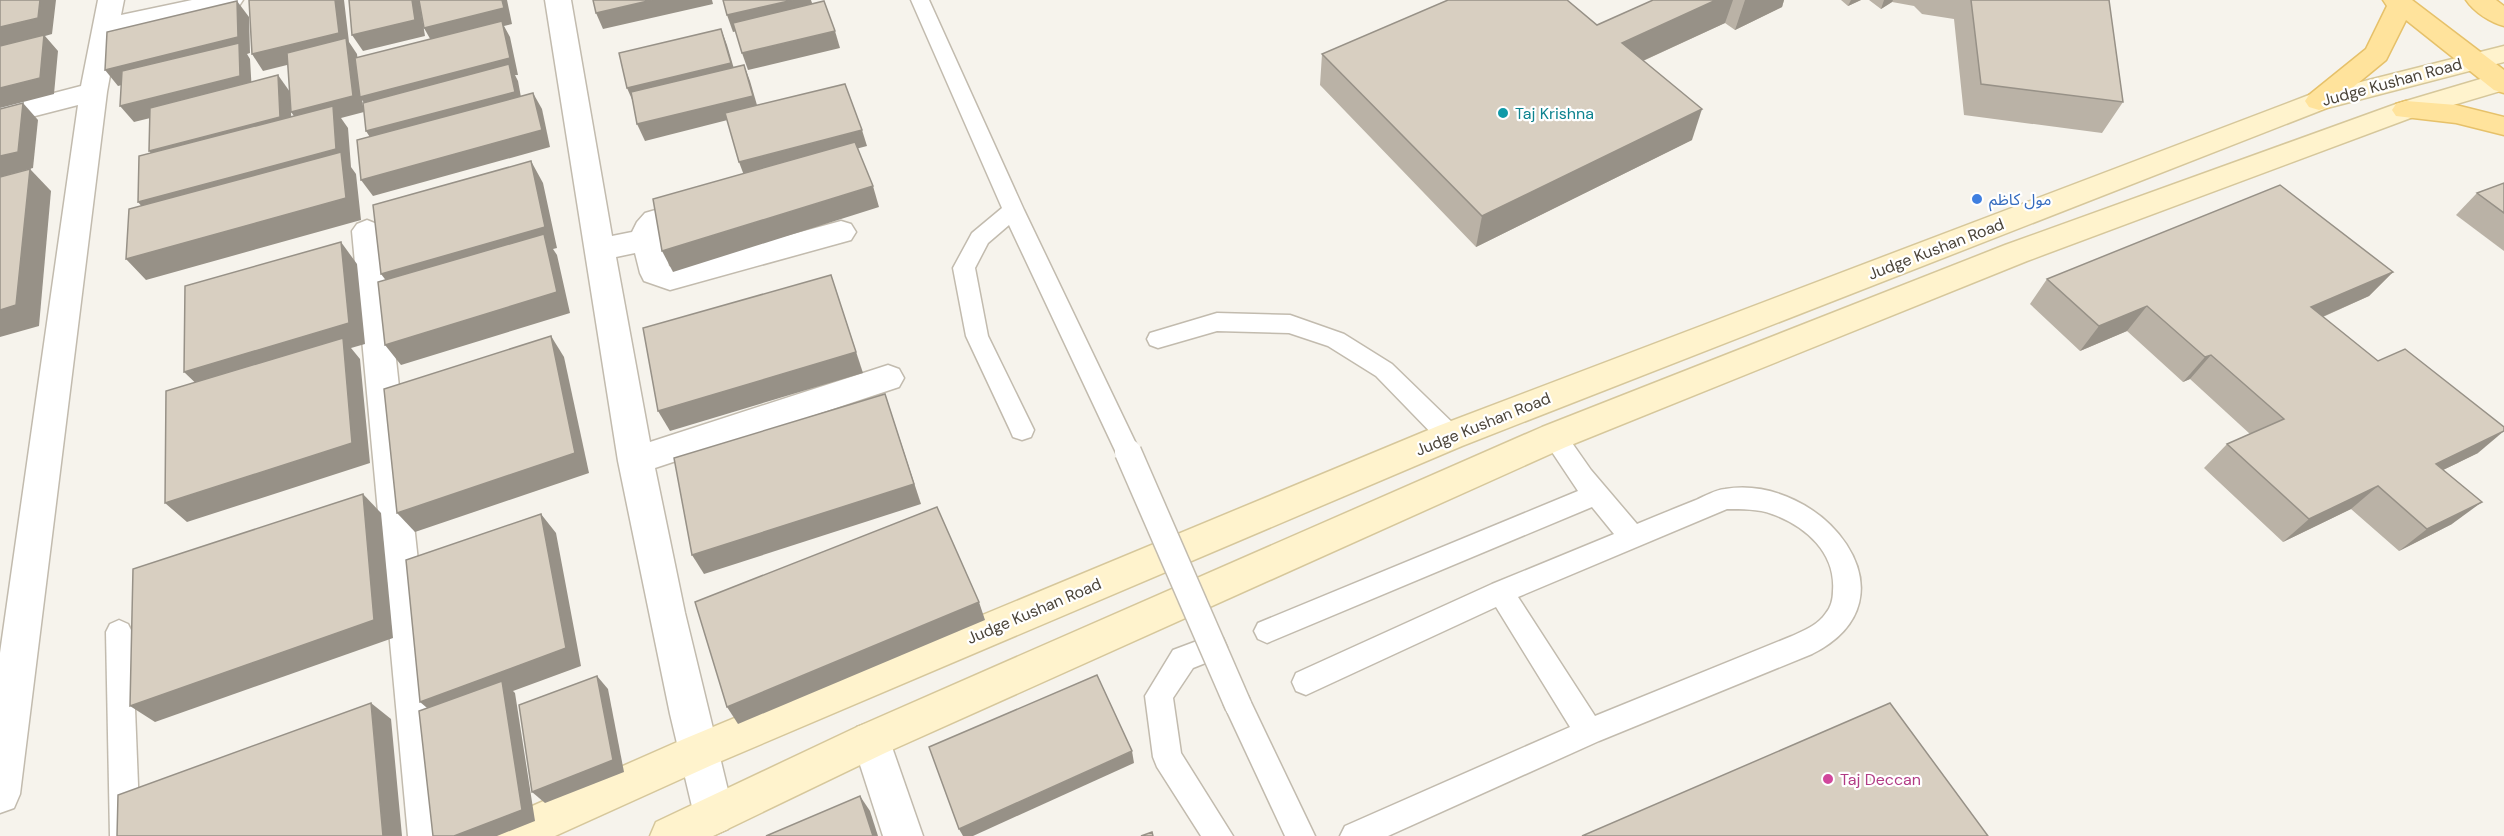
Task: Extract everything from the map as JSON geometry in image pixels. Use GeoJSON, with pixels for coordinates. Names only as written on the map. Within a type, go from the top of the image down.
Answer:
{"type":"FeatureCollection","features":[{"type":"Feature","properties":{"kind":"main road"},"geometry":{"type":"LineString","coordinates":[[2479,0],[2504,18]]}},
{"type":"Feature","properties":{"kind":"main road"},"geometry":{"type":"LineString","coordinates":[[2319,101],[2377,54],[2399,2],[2489,57],[2503,82]]}},
{"type":"Feature","properties":{"kind":"main road","name":"Judge Kushan Road"},"geometry":{"type":"LineString","coordinates":[[510,836],[698,752],[1450,436],[2319,101],[2489,57]]}},
{"type":"Feature","properties":{"kind":"main road","name":"Judge Kushan Road"},"geometry":{"type":"LineString","coordinates":[[670,836],[871,740],[1554,437],[2016,253],[2406,110],[2503,82]]}},
{"type":"Feature","properties":{"kind":"main road"},"geometry":{"type":"LineString","coordinates":[[2406,110],[2456,114],[2504,126]]}},
{"type":"Feature","properties":{"kind":"street"},"geometry":{"type":"LineString","coordinates":[[0,794],[93,92],[108,13],[230,0]]}},
{"type":"Feature","properties":{"kind":"street"},"geometry":{"type":"LineString","coordinates":[[558,0],[635,461],[698,752],[714,815]]}},
{"type":"Feature","properties":{"kind":"street"},"geometry":{"type":"LineString","coordinates":[[0,116],[93,92]]}},
{"type":"Feature","properties":{"kind":"street"},"geometry":{"type":"LineString","coordinates":[[724,200],[655,220],[646,229],[655,273],[670,279],[841,232]]}},
{"type":"Feature","properties":{"kind":"street"},"geometry":{"type":"LineString","coordinates":[[367,231],[428,836]]}},
{"type":"Feature","properties":{"kind":"street"},"geometry":{"type":"LineString","coordinates":[[600,250],[647,240]]}},
{"type":"Feature","properties":{"kind":"street"},"geometry":{"type":"LineString","coordinates":[[635,461],[888,378]]}},
{"type":"Feature","properties":{"kind":"street"},"geometry":{"type":"LineString","coordinates":[[871,740],[903,836]]}},
{"type":"Feature","properties":{"kind":"lane"},"geometry":{"type":"LineString","coordinates":[[921,0],[1014,210],[1128,452],[1238,705],[1300,836]]}},
{"type":"Feature","properties":{"kind":"lane"},"geometry":{"type":"LineString","coordinates":[[1014,210],[980,238],[964,268],[977,336],[1022,430]]}},
{"type":"Feature","properties":{"kind":"lane"},"geometry":{"type":"LineString","coordinates":[[1158,339],[1217,322],[1290,324],[1336,340],[1384,370],[1450,436]]}},
{"type":"Feature","properties":{"kind":"lane"},"geometry":{"type":"LineString","coordinates":[[1554,437],[1631,537]]}},
{"type":"Feature","properties":{"kind":"lane"},"geometry":{"type":"LineString","coordinates":[[1267,631],[1597,494]]}},
{"type":"Feature","properties":{"kind":"lane"},"geometry":{"type":"LineString","coordinates":[[1306,682],[1501,592],[1725,499],[1747,498],[1767,502],[1791,511],[1828,537],[1846,574],[1847,600],[1838,619],[1826,632],[1802,645],[1589,732],[1355,836]]}},
{"type":"Feature","properties":{"kind":"lane"},"geometry":{"type":"LineString","coordinates":[[1501,592],[1589,732]]}},
{"type":"Feature","properties":{"kind":"lane"},"geometry":{"type":"LineString","coordinates":[[119,632],[125,836]]}},
{"type":"Feature","properties":{"kind":"lane"},"geometry":{"type":"LineString","coordinates":[[1213,647],[1184,659],[1159,696],[1167,757],[1218,836]]}},
{"type":"Feature","properties":{"kind":"building"},"geometry":{"type":"Polygon","coordinates":[[[0,0],[40,0],[38,18],[0,27],[0,0]]]}},
{"type":"Feature","properties":{"kind":"building"},"geometry":{"type":"Polygon","coordinates":[[[249,0],[335,0],[339,33],[252,54],[249,0]]]}},
{"type":"Feature","properties":{"kind":"building"},"geometry":{"type":"Polygon","coordinates":[[[349,0],[412,0],[415,20],[352,35],[349,0]]]}},
{"type":"Feature","properties":{"kind":"building"},"geometry":{"type":"Polygon","coordinates":[[[419,0],[502,0],[504,8],[424,28],[419,0]]]}},
{"type":"Feature","properties":{"kind":"building"},"geometry":{"type":"Polygon","coordinates":[[[593,0],[652,0],[596,13],[593,0]]]}},
{"type":"Feature","properties":{"kind":"building"},"geometry":{"type":"Polygon","coordinates":[[[723,0],[793,0],[727,15],[723,0]]]}},
{"type":"Feature","properties":{"kind":"building","name":"Taj Krishna"},"geometry":{"type":"Polygon","coordinates":[[[1448,0],[1567,0],[1597,25],[1653,0],[1716,0],[1622,43],[1702,109],[1482,216],[1322,54],[1448,0]]]}},
{"type":"Feature","properties":{"kind":"building"},"geometry":{"type":"Polygon","coordinates":[[[1971,0],[2109,0],[2123,102],[1981,84],[1971,0]]]}},
{"type":"Feature","properties":{"kind":"building"},"geometry":{"type":"Polygon","coordinates":[[[237,1],[238,37],[105,70],[107,32],[237,1]]]}},
{"type":"Feature","properties":{"kind":"building"},"geometry":{"type":"Polygon","coordinates":[[[824,1],[835,31],[742,53],[733,23],[824,1]]]}},
{"type":"Feature","properties":{"kind":"building"},"geometry":{"type":"Polygon","coordinates":[[[502,21],[510,58],[360,97],[355,58],[502,21]]]}},
{"type":"Feature","properties":{"kind":"building"},"geometry":{"type":"Polygon","coordinates":[[[721,29],[731,63],[627,88],[619,53],[721,29]]]}},
{"type":"Feature","properties":{"kind":"building"},"geometry":{"type":"Polygon","coordinates":[[[44,35],[40,78],[0,88],[0,46],[44,35]]]}},
{"type":"Feature","properties":{"kind":"building"},"geometry":{"type":"Polygon","coordinates":[[[346,38],[353,96],[291,112],[287,53],[346,38]]]}},
{"type":"Feature","properties":{"kind":"building"},"geometry":{"type":"Polygon","coordinates":[[[239,43],[240,76],[120,106],[122,71],[239,43]]]}},
{"type":"Feature","properties":{"kind":"building"},"geometry":{"type":"Polygon","coordinates":[[[509,64],[515,92],[366,131],[363,103],[509,64]]]}},
{"type":"Feature","properties":{"kind":"building"},"geometry":{"type":"Polygon","coordinates":[[[744,65],[753,96],[637,124],[631,92],[744,65]]]}},
{"type":"Feature","properties":{"kind":"building"},"geometry":{"type":"Polygon","coordinates":[[[278,75],[280,117],[149,151],[150,108],[278,75]]]}},
{"type":"Feature","properties":{"kind":"building"},"geometry":{"type":"Polygon","coordinates":[[[845,84],[862,130],[739,162],[725,113],[845,84]]]}},
{"type":"Feature","properties":{"kind":"building"},"geometry":{"type":"Polygon","coordinates":[[[533,93],[542,130],[361,180],[357,140],[533,93]]]}},
{"type":"Feature","properties":{"kind":"building"},"geometry":{"type":"Polygon","coordinates":[[[23,103],[18,152],[0,156],[0,109],[23,103]]]}},
{"type":"Feature","properties":{"kind":"building"},"geometry":{"type":"Polygon","coordinates":[[[333,106],[336,149],[138,202],[139,156],[333,106]]]}},
{"type":"Feature","properties":{"kind":"building"},"geometry":{"type":"Polygon","coordinates":[[[855,142],[873,186],[662,251],[653,199],[855,142]]]}},
{"type":"Feature","properties":{"kind":"building"},"geometry":{"type":"Polygon","coordinates":[[[341,152],[346,198],[126,259],[129,209],[341,152]]]}},
{"type":"Feature","properties":{"kind":"building"},"geometry":{"type":"Polygon","coordinates":[[[531,161],[545,227],[381,274],[373,205],[531,161]]]}},
{"type":"Feature","properties":{"kind":"building"},"geometry":{"type":"Polygon","coordinates":[[[30,169],[16,305],[0,310],[0,177],[30,169]]]}},
{"type":"Feature","properties":{"kind":"building"},"geometry":{"type":"Polygon","coordinates":[[[2504,183],[2504,213],[2477,193],[2504,183]]]}},
{"type":"Feature","properties":{"kind":"building"},"geometry":{"type":"Polygon","coordinates":[[[2280,185],[2393,272],[2311,307],[2378,361],[2405,349],[2504,427],[2504,431],[2436,464],[2482,502],[2427,529],[2378,486],[2309,519],[2227,444],[2284,419],[2211,355],[2205,357],[2147,306],[2099,326],[2047,279],[2280,185]]]}},
{"type":"Feature","properties":{"kind":"building"},"geometry":{"type":"Polygon","coordinates":[[[544,234],[557,292],[385,345],[378,282],[544,234]]]}},
{"type":"Feature","properties":{"kind":"building"},"geometry":{"type":"Polygon","coordinates":[[[341,242],[349,323],[184,372],[185,286],[341,242]]]}},
{"type":"Feature","properties":{"kind":"building"},"geometry":{"type":"Polygon","coordinates":[[[831,275],[856,352],[658,411],[643,328],[831,275]]]}},
{"type":"Feature","properties":{"kind":"building"},"geometry":{"type":"Polygon","coordinates":[[[551,336],[575,453],[397,513],[384,389],[551,336]]]}},
{"type":"Feature","properties":{"kind":"building"},"geometry":{"type":"Polygon","coordinates":[[[343,338],[352,443],[165,503],[166,391],[343,338]]]}},
{"type":"Feature","properties":{"kind":"building"},"geometry":{"type":"Polygon","coordinates":[[[885,394],[914,484],[692,555],[674,458],[885,394]]]}},
{"type":"Feature","properties":{"kind":"building"},"geometry":{"type":"Polygon","coordinates":[[[363,494],[374,620],[130,706],[133,569],[363,494]]]}},
{"type":"Feature","properties":{"kind":"building"},"geometry":{"type":"Polygon","coordinates":[[[937,507],[979,602],[727,707],[695,602],[937,507]]]}},
{"type":"Feature","properties":{"kind":"building"},"geometry":{"type":"Polygon","coordinates":[[[541,514],[566,648],[420,702],[406,560],[541,514]]]}},
{"type":"Feature","properties":{"kind":"building"},"geometry":{"type":"Polygon","coordinates":[[[1097,675],[1132,751],[959,829],[929,747],[1097,675]]]}},
{"type":"Feature","properties":{"kind":"building"},"geometry":{"type":"Polygon","coordinates":[[[597,676],[613,760],[532,792],[519,705],[597,676]]]}},
{"type":"Feature","properties":{"kind":"building"},"geometry":{"type":"Polygon","coordinates":[[[502,681],[522,810],[454,836],[433,836],[419,711],[502,681]]]}},
{"type":"Feature","properties":{"kind":"building"},"geometry":{"type":"Polygon","coordinates":[[[371,703],[383,836],[117,836],[118,795],[371,703]]]}},
{"type":"Feature","properties":{"kind":"building","name":"Taj Deccan"},"geometry":{"type":"Polygon","coordinates":[[[1890,703],[1988,836],[1582,836],[1890,703]]]}},
{"type":"Feature","properties":{"kind":"building"},"geometry":{"type":"Polygon","coordinates":[[[860,796],[873,836],[766,836],[860,796]]]}},
{"type":"Feature","properties":{"kind":"building"},"geometry":{"type":"Polygon","coordinates":[[[1152,832],[1153,836],[1141,836],[1152,832]]]}},
{"type":"Feature","properties":{"kind":"place","name":"Taj Krishna"},"geometry":{"type":"Point","coordinates":[1503,113]}},
{"type":"Feature","properties":{"kind":"place","name":"مول كاظم"},"geometry":{"type":"Point","coordinates":[1977,199]}},
{"type":"Feature","properties":{"kind":"place","name":"Taj Deccan"},"geometry":{"type":"Point","coordinates":[1828,779]}}]}
